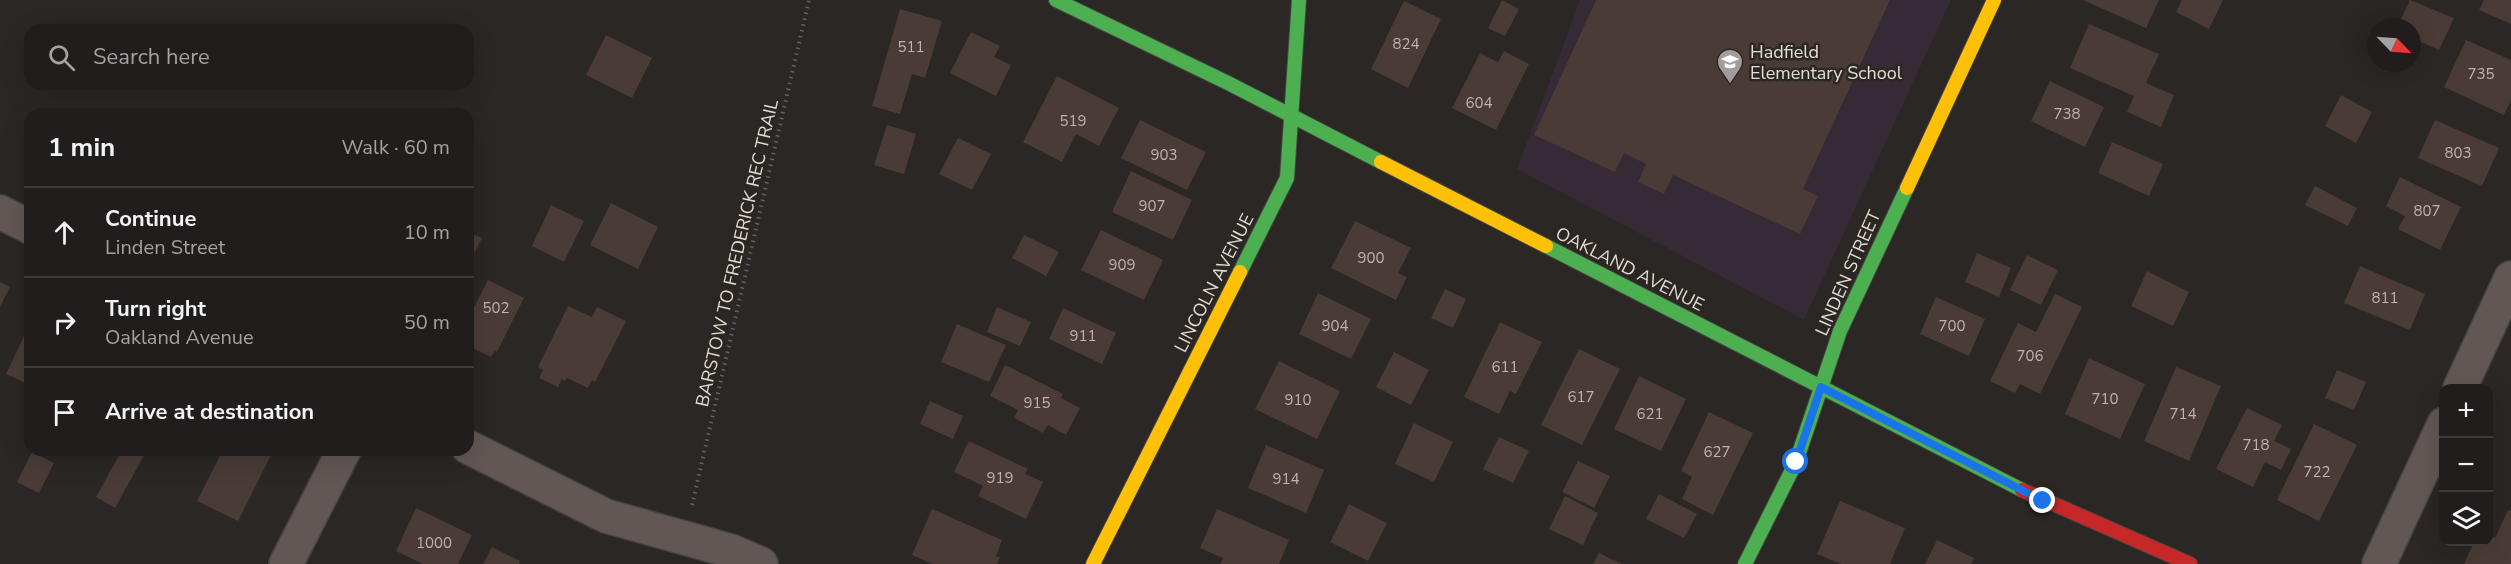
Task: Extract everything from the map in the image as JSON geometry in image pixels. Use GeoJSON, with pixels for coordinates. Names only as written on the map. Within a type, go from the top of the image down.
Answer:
{"type":"FeatureCollection","features":[{"type":"Feature","properties":{"kind":"street","name":"OAKLAND AVENUE"},"geometry":{"type":"LineString","coordinates":[[1056,0],[1293,118],[2043,501],[2190,564]]}},
{"type":"Feature","properties":{"kind":"street","name":"LINCOLN AVENUE"},"geometry":{"type":"LineString","coordinates":[[1093,564],[1287,178],[1293,118],[1299,0]]}},
{"type":"Feature","properties":{"kind":"street","name":"LINDEN STREET"},"geometry":{"type":"LineString","coordinates":[[1745,564],[1796,462],[1840,331],[1994,0]]}},
{"type":"Feature","properties":{"kind":"street"},"geometry":{"type":"LineString","coordinates":[[0,212],[24,224]]}},
{"type":"Feature","properties":{"kind":"street"},"geometry":{"type":"LineString","coordinates":[[2462,384],[2511,278]]}},
{"type":"Feature","properties":{"kind":"street"},"geometry":{"type":"LineString","coordinates":[[2379,564],[2439,435]]}},
{"type":"Feature","properties":{"kind":"street"},"geometry":{"type":"LineString","coordinates":[[474,450],[606,516],[730,551],[761,564]]}},
{"type":"Feature","properties":{"kind":"street"},"geometry":{"type":"LineString","coordinates":[[286,564],[341,456]]}},
{"type":"Feature","properties":{"kind":"path","name":"BARSTOW TO FREDERICK REC TRAIL"},"geometry":{"type":"LineString","coordinates":[[690,513],[809,0]]}},
{"type":"Feature","properties":{"kind":"shaded area","name":"Hadfield Elementary School"},"geometry":{"type":"Polygon","coordinates":[[[1580,0],[1951,0],[1804,320],[1517,169],[1580,0]]]}},
{"type":"Feature","properties":{"kind":"building"},"geometry":{"type":"Polygon","coordinates":[[[1502,0],[1519,9],[1505,36],[1488,28],[1502,0]]]}},
{"type":"Feature","properties":{"kind":"building","name":"Hadfield Elementary School"},"geometry":{"type":"Polygon","coordinates":[[[1596,0],[1890,0],[1803,189],[1818,196],[1800,234],[1673,175],[1664,194],[1638,182],[1646,164],[1624,153],[1615,172],[1534,135],[1596,0]]]}},
{"type":"Feature","properties":{"kind":"building"},"geometry":{"type":"Polygon","coordinates":[[[2083,0],[2159,0],[2146,28],[2083,0]]]}},
{"type":"Feature","properties":{"kind":"building"},"geometry":{"type":"Polygon","coordinates":[[[2182,0],[2223,0],[2209,29],[2176,12],[2182,0]]]}},
{"type":"Feature","properties":{"kind":"building"},"geometry":{"type":"Polygon","coordinates":[[[2410,0],[2454,18],[2439,50],[2421,42],[2421,18],[2401,18],[2410,0]]]}},
{"type":"Feature","properties":{"kind":"building"},"geometry":{"type":"Polygon","coordinates":[[[2484,0],[2511,0],[2511,24],[2479,10],[2484,0]]]}},
{"type":"Feature","properties":{"kind":"building"},"geometry":{"type":"Polygon","coordinates":[[[1404,1],[1441,19],[1408,88],[1371,69],[1404,1]]]}},
{"type":"Feature","properties":{"kind":"building"},"geometry":{"type":"Polygon","coordinates":[[[900,9],[942,21],[925,78],[912,74],[900,114],[872,106],[900,9]]]}},
{"type":"Feature","properties":{"kind":"building"},"geometry":{"type":"Polygon","coordinates":[[[2089,24],[2159,54],[2146,83],[2174,95],[2161,127],[2127,112],[2134,96],[2070,68],[2089,24]]]}},
{"type":"Feature","properties":{"kind":"building"},"geometry":{"type":"Polygon","coordinates":[[[971,32],[1000,46],[994,57],[1011,65],[996,96],[950,73],[971,32]]]}},
{"type":"Feature","properties":{"kind":"building"},"geometry":{"type":"Polygon","coordinates":[[[606,35],[652,58],[632,98],[586,75],[606,35]]]}},
{"type":"Feature","properties":{"kind":"building"},"geometry":{"type":"Polygon","coordinates":[[[2466,40],[2511,60],[2511,100],[2504,115],[2444,87],[2466,40]]]}},
{"type":"Feature","properties":{"kind":"building"},"geometry":{"type":"Polygon","coordinates":[[[1504,51],[1529,64],[1496,130],[1452,108],[1480,53],[1498,62],[1504,51]]]}},
{"type":"Feature","properties":{"kind":"building"},"geometry":{"type":"Polygon","coordinates":[[[1057,76],[1119,108],[1099,146],[1076,134],[1062,162],[1023,142],[1057,76]]]}},
{"type":"Feature","properties":{"kind":"building"},"geometry":{"type":"Polygon","coordinates":[[[2050,81],[2104,107],[2085,147],[2031,121],[2050,81]]]}},
{"type":"Feature","properties":{"kind":"building"},"geometry":{"type":"Polygon","coordinates":[[[2341,95],[2372,112],[2356,143],[2325,126],[2341,95]]]}},
{"type":"Feature","properties":{"kind":"building"},"geometry":{"type":"Polygon","coordinates":[[[1140,120],[1206,152],[1187,190],[1121,158],[1140,120]]]}},
{"type":"Feature","properties":{"kind":"building"},"geometry":{"type":"Polygon","coordinates":[[[2435,120],[2499,148],[2482,186],[2418,158],[2435,120]]]}},
{"type":"Feature","properties":{"kind":"building"},"geometry":{"type":"Polygon","coordinates":[[[887,125],[916,134],[904,174],[874,165],[887,125]]]}},
{"type":"Feature","properties":{"kind":"building"},"geometry":{"type":"Polygon","coordinates":[[[958,138],[991,154],[972,190],[939,174],[958,138]]]}},
{"type":"Feature","properties":{"kind":"building"},"geometry":{"type":"Polygon","coordinates":[[[2112,142],[2163,164],[2149,196],[2098,173],[2112,142]]]}},
{"type":"Feature","properties":{"kind":"building"},"geometry":{"type":"Polygon","coordinates":[[[1131,171],[1192,200],[1173,240],[1112,212],[1131,171]]]}},
{"type":"Feature","properties":{"kind":"building"},"geometry":{"type":"Polygon","coordinates":[[[2400,177],[2461,207],[2440,250],[2398,229],[2405,216],[2386,206],[2400,177]]]}},
{"type":"Feature","properties":{"kind":"building"},"geometry":{"type":"Polygon","coordinates":[[[2315,186],[2357,208],[2348,226],[2305,205],[2315,186]]]}},
{"type":"Feature","properties":{"kind":"building"},"geometry":{"type":"Polygon","coordinates":[[[611,203],[658,227],[638,269],[590,245],[611,203]]]}},
{"type":"Feature","properties":{"kind":"building"},"geometry":{"type":"Polygon","coordinates":[[[551,205],[584,221],[564,262],[532,246],[551,205]]]}},
{"type":"Feature","properties":{"kind":"building"},"geometry":{"type":"Polygon","coordinates":[[[1355,221],[1411,248],[1398,273],[1407,277],[1396,300],[1331,268],[1355,221]]]}},
{"type":"Feature","properties":{"kind":"building"},"geometry":{"type":"Polygon","coordinates":[[[1101,230],[1163,260],[1144,300],[1081,270],[1101,230]]]}},
{"type":"Feature","properties":{"kind":"building"},"geometry":{"type":"Polygon","coordinates":[[[474,235],[482,238],[474,254],[474,235]]]}},
{"type":"Feature","properties":{"kind":"building"},"geometry":{"type":"Polygon","coordinates":[[[1024,235],[1059,252],[1046,276],[1012,258],[1024,235]]]}},
{"type":"Feature","properties":{"kind":"building"},"geometry":{"type":"Polygon","coordinates":[[[1977,253],[2011,268],[1999,297],[1965,282],[1977,253]]]}},
{"type":"Feature","properties":{"kind":"building"},"geometry":{"type":"Polygon","coordinates":[[[2027,255],[2058,270],[2041,305],[2010,290],[2027,255]]]}},
{"type":"Feature","properties":{"kind":"building"},"geometry":{"type":"Polygon","coordinates":[[[2360,266],[2425,294],[2410,330],[2344,303],[2360,266]]]}},
{"type":"Feature","properties":{"kind":"building"},"geometry":{"type":"Polygon","coordinates":[[[2147,271],[2189,292],[2173,326],[2131,306],[2147,271]]]}},
{"type":"Feature","properties":{"kind":"building"},"geometry":{"type":"Polygon","coordinates":[[[488,280],[524,298],[497,352],[495,351],[491,357],[474,349],[474,307],[488,280]]]}},
{"type":"Feature","properties":{"kind":"building"},"geometry":{"type":"Polygon","coordinates":[[[0,282],[10,287],[0,307],[0,282]]]}},
{"type":"Feature","properties":{"kind":"building"},"geometry":{"type":"Polygon","coordinates":[[[1445,289],[1466,299],[1453,328],[1431,318],[1445,289]]]}},
{"type":"Feature","properties":{"kind":"building"},"geometry":{"type":"Polygon","coordinates":[[[1318,293],[1371,319],[1351,359],[1299,334],[1318,293]]]}},
{"type":"Feature","properties":{"kind":"building"},"geometry":{"type":"Polygon","coordinates":[[[2055,294],[2082,307],[2040,394],[2020,384],[2015,393],[1990,381],[2018,323],[2036,332],[2055,294]]]}},
{"type":"Feature","properties":{"kind":"building"},"geometry":{"type":"Polygon","coordinates":[[[1936,297],[1985,319],[1969,356],[1920,334],[1936,297]]]}},
{"type":"Feature","properties":{"kind":"building"},"geometry":{"type":"Polygon","coordinates":[[[568,306],[592,317],[597,307],[626,321],[595,382],[592,380],[588,388],[567,378],[565,381],[562,379],[558,387],[539,378],[543,370],[538,367],[568,306]]]}},
{"type":"Feature","properties":{"kind":"building"},"geometry":{"type":"Polygon","coordinates":[[[997,307],[1031,322],[1020,346],[987,332],[997,307]]]}},
{"type":"Feature","properties":{"kind":"building"},"geometry":{"type":"Polygon","coordinates":[[[1063,308],[1116,333],[1102,364],[1049,339],[1063,308]]]}},
{"type":"Feature","properties":{"kind":"building"},"geometry":{"type":"Polygon","coordinates":[[[1500,322],[1542,342],[1516,394],[1510,391],[1499,414],[1464,397],[1500,322]]]}},
{"type":"Feature","properties":{"kind":"building"},"geometry":{"type":"Polygon","coordinates":[[[957,324],[1006,345],[989,382],[941,362],[957,324]]]}},
{"type":"Feature","properties":{"kind":"building"},"geometry":{"type":"Polygon","coordinates":[[[24,336],[24,382],[6,374],[24,336]]]}},
{"type":"Feature","properties":{"kind":"building"},"geometry":{"type":"Polygon","coordinates":[[[1579,349],[1620,369],[1582,445],[1541,425],[1579,349]]]}},
{"type":"Feature","properties":{"kind":"building"},"geometry":{"type":"Polygon","coordinates":[[[1394,352],[1429,370],[1411,405],[1376,387],[1394,352]]]}},
{"type":"Feature","properties":{"kind":"building"},"geometry":{"type":"Polygon","coordinates":[[[2089,358],[2145,384],[2120,439],[2065,414],[2089,358]]]}},
{"type":"Feature","properties":{"kind":"building"},"geometry":{"type":"Polygon","coordinates":[[[1279,361],[1340,391],[1317,439],[1255,409],[1279,361]]]}},
{"type":"Feature","properties":{"kind":"building"},"geometry":{"type":"Polygon","coordinates":[[[1005,365],[1063,394],[1061,398],[1080,408],[1066,435],[1048,425],[1043,433],[1014,418],[1018,410],[990,396],[1005,365]]]}},
{"type":"Feature","properties":{"kind":"building"},"geometry":{"type":"Polygon","coordinates":[[[2176,367],[2221,386],[2189,461],[2144,441],[2176,367]]]}},
{"type":"Feature","properties":{"kind":"building"},"geometry":{"type":"Polygon","coordinates":[[[2337,370],[2366,382],[2354,410],[2325,398],[2337,370]]]}},
{"type":"Feature","properties":{"kind":"building"},"geometry":{"type":"Polygon","coordinates":[[[1639,376],[1686,399],[1661,451],[1614,429],[1639,376]]]}},
{"type":"Feature","properties":{"kind":"building"},"geometry":{"type":"Polygon","coordinates":[[[930,401],[963,416],[953,439],[920,424],[930,401]]]}},
{"type":"Feature","properties":{"kind":"building"},"geometry":{"type":"Polygon","coordinates":[[[2247,408],[2282,425],[2274,441],[2291,449],[2281,470],[2265,462],[2253,487],[2216,469],[2247,408]]]}},
{"type":"Feature","properties":{"kind":"building"},"geometry":{"type":"Polygon","coordinates":[[[1709,412],[1753,433],[1713,515],[1682,499],[1692,477],[1681,471],[1709,412]]]}},
{"type":"Feature","properties":{"kind":"building"},"geometry":{"type":"Polygon","coordinates":[[[1414,423],[1453,442],[1434,482],[1395,464],[1414,423]]]}},
{"type":"Feature","properties":{"kind":"building"},"geometry":{"type":"Polygon","coordinates":[[[2314,424],[2357,445],[2319,521],[2277,500],[2314,424]]]}},
{"type":"Feature","properties":{"kind":"building"},"geometry":{"type":"Polygon","coordinates":[[[1499,437],[1529,451],[1513,483],[1483,469],[1499,437]]]}},
{"type":"Feature","properties":{"kind":"building"},"geometry":{"type":"Polygon","coordinates":[[[969,441],[1028,469],[1025,474],[1043,482],[1026,519],[978,496],[983,486],[954,472],[969,441]]]}},
{"type":"Feature","properties":{"kind":"building"},"geometry":{"type":"Polygon","coordinates":[[[1266,445],[1324,470],[1306,513],[1248,488],[1266,445]]]}},
{"type":"Feature","properties":{"kind":"building"},"geometry":{"type":"Polygon","coordinates":[[[30,456],[40,456],[54,463],[39,493],[17,482],[30,456]]]}},
{"type":"Feature","properties":{"kind":"building"},"geometry":{"type":"Polygon","coordinates":[[[119,456],[144,456],[115,508],[96,497],[119,456]]]}},
{"type":"Feature","properties":{"kind":"building"},"geometry":{"type":"Polygon","coordinates":[[[220,456],[270,456],[238,521],[197,501],[220,456]]]}},
{"type":"Feature","properties":{"kind":"building"},"geometry":{"type":"Polygon","coordinates":[[[1578,461],[1610,476],[1594,508],[1562,492],[1578,461]]]}},
{"type":"Feature","properties":{"kind":"building"},"geometry":{"type":"Polygon","coordinates":[[[1659,494],[1697,514],[1684,538],[1646,519],[1659,494]]]}},
{"type":"Feature","properties":{"kind":"building"},"geometry":{"type":"Polygon","coordinates":[[[1565,496],[1598,513],[1583,545],[1549,529],[1565,496]]]}},
{"type":"Feature","properties":{"kind":"building"},"geometry":{"type":"Polygon","coordinates":[[[1840,501],[1905,528],[1890,564],[1841,564],[1817,554],[1840,501]]]}},
{"type":"Feature","properties":{"kind":"building"},"geometry":{"type":"Polygon","coordinates":[[[1349,504],[1387,523],[1368,561],[1330,542],[1349,504]]]}},
{"type":"Feature","properties":{"kind":"building"},"geometry":{"type":"Polygon","coordinates":[[[416,508],[472,535],[458,564],[423,564],[396,551],[416,508]]]}},
{"type":"Feature","properties":{"kind":"building"},"geometry":{"type":"Polygon","coordinates":[[[932,509],[1002,540],[996,556],[1000,557],[997,564],[933,564],[912,555],[932,509]]]}},
{"type":"Feature","properties":{"kind":"building"},"geometry":{"type":"Polygon","coordinates":[[[1217,509],[1289,540],[1279,564],[1220,564],[1223,558],[1200,548],[1217,509]]]}},
{"type":"Feature","properties":{"kind":"building"},"geometry":{"type":"Polygon","coordinates":[[[2508,510],[2511,511],[2511,564],[2464,564],[2472,546],[2493,546],[2493,537],[2495,538],[2508,510]]]}},
{"type":"Feature","properties":{"kind":"building"},"geometry":{"type":"Polygon","coordinates":[[[1937,540],[1974,558],[1971,564],[1925,564],[1937,540]]]}},
{"type":"Feature","properties":{"kind":"building"},"geometry":{"type":"Polygon","coordinates":[[[492,547],[520,561],[519,564],[483,564],[492,547]]]}},
{"type":"Feature","properties":{"kind":"building"},"geometry":{"type":"Polygon","coordinates":[[[1599,553],[1622,564],[1593,564],[1599,553]]]}},
{"type":"Feature","properties":{"kind":"traffic: fast"},"geometry":{"type":"LineString","coordinates":[[1056,0],[1228,83],[1381,162]]}},
{"type":"Feature","properties":{"kind":"traffic: fast"},"geometry":{"type":"LineString","coordinates":[[1240,272],[1287,178],[1299,0]]}},
{"type":"Feature","properties":{"kind":"traffic: fast"},"geometry":{"type":"LineString","coordinates":[[1745,564],[1796,462],[1840,331],[1907,188]]}},
{"type":"Feature","properties":{"kind":"traffic: fast"},"geometry":{"type":"LineString","coordinates":[[1546,246],[2022,490]]}},
{"type":"Feature","properties":{"kind":"traffic: slow"},"geometry":{"type":"LineString","coordinates":[[1907,188],[1994,0]]}},
{"type":"Feature","properties":{"kind":"traffic: slow"},"geometry":{"type":"LineString","coordinates":[[1381,162],[1546,246]]}},
{"type":"Feature","properties":{"kind":"traffic: slow"},"geometry":{"type":"LineString","coordinates":[[1093,564],[1240,272]]}},
{"type":"Feature","properties":{"kind":"traffic: jam"},"geometry":{"type":"LineString","coordinates":[[2022,490],[2190,564]]}},
{"type":"Feature","properties":{"kind":"place","name":"Hadfield Elementary School"},"geometry":{"type":"Point","coordinates":[1730,85]}},
{"type":"Feature","properties":{"kind":"route"},"geometry":{"type":"LineString","coordinates":[[1796,462],[1821,387],[2043,501]]}}]}
